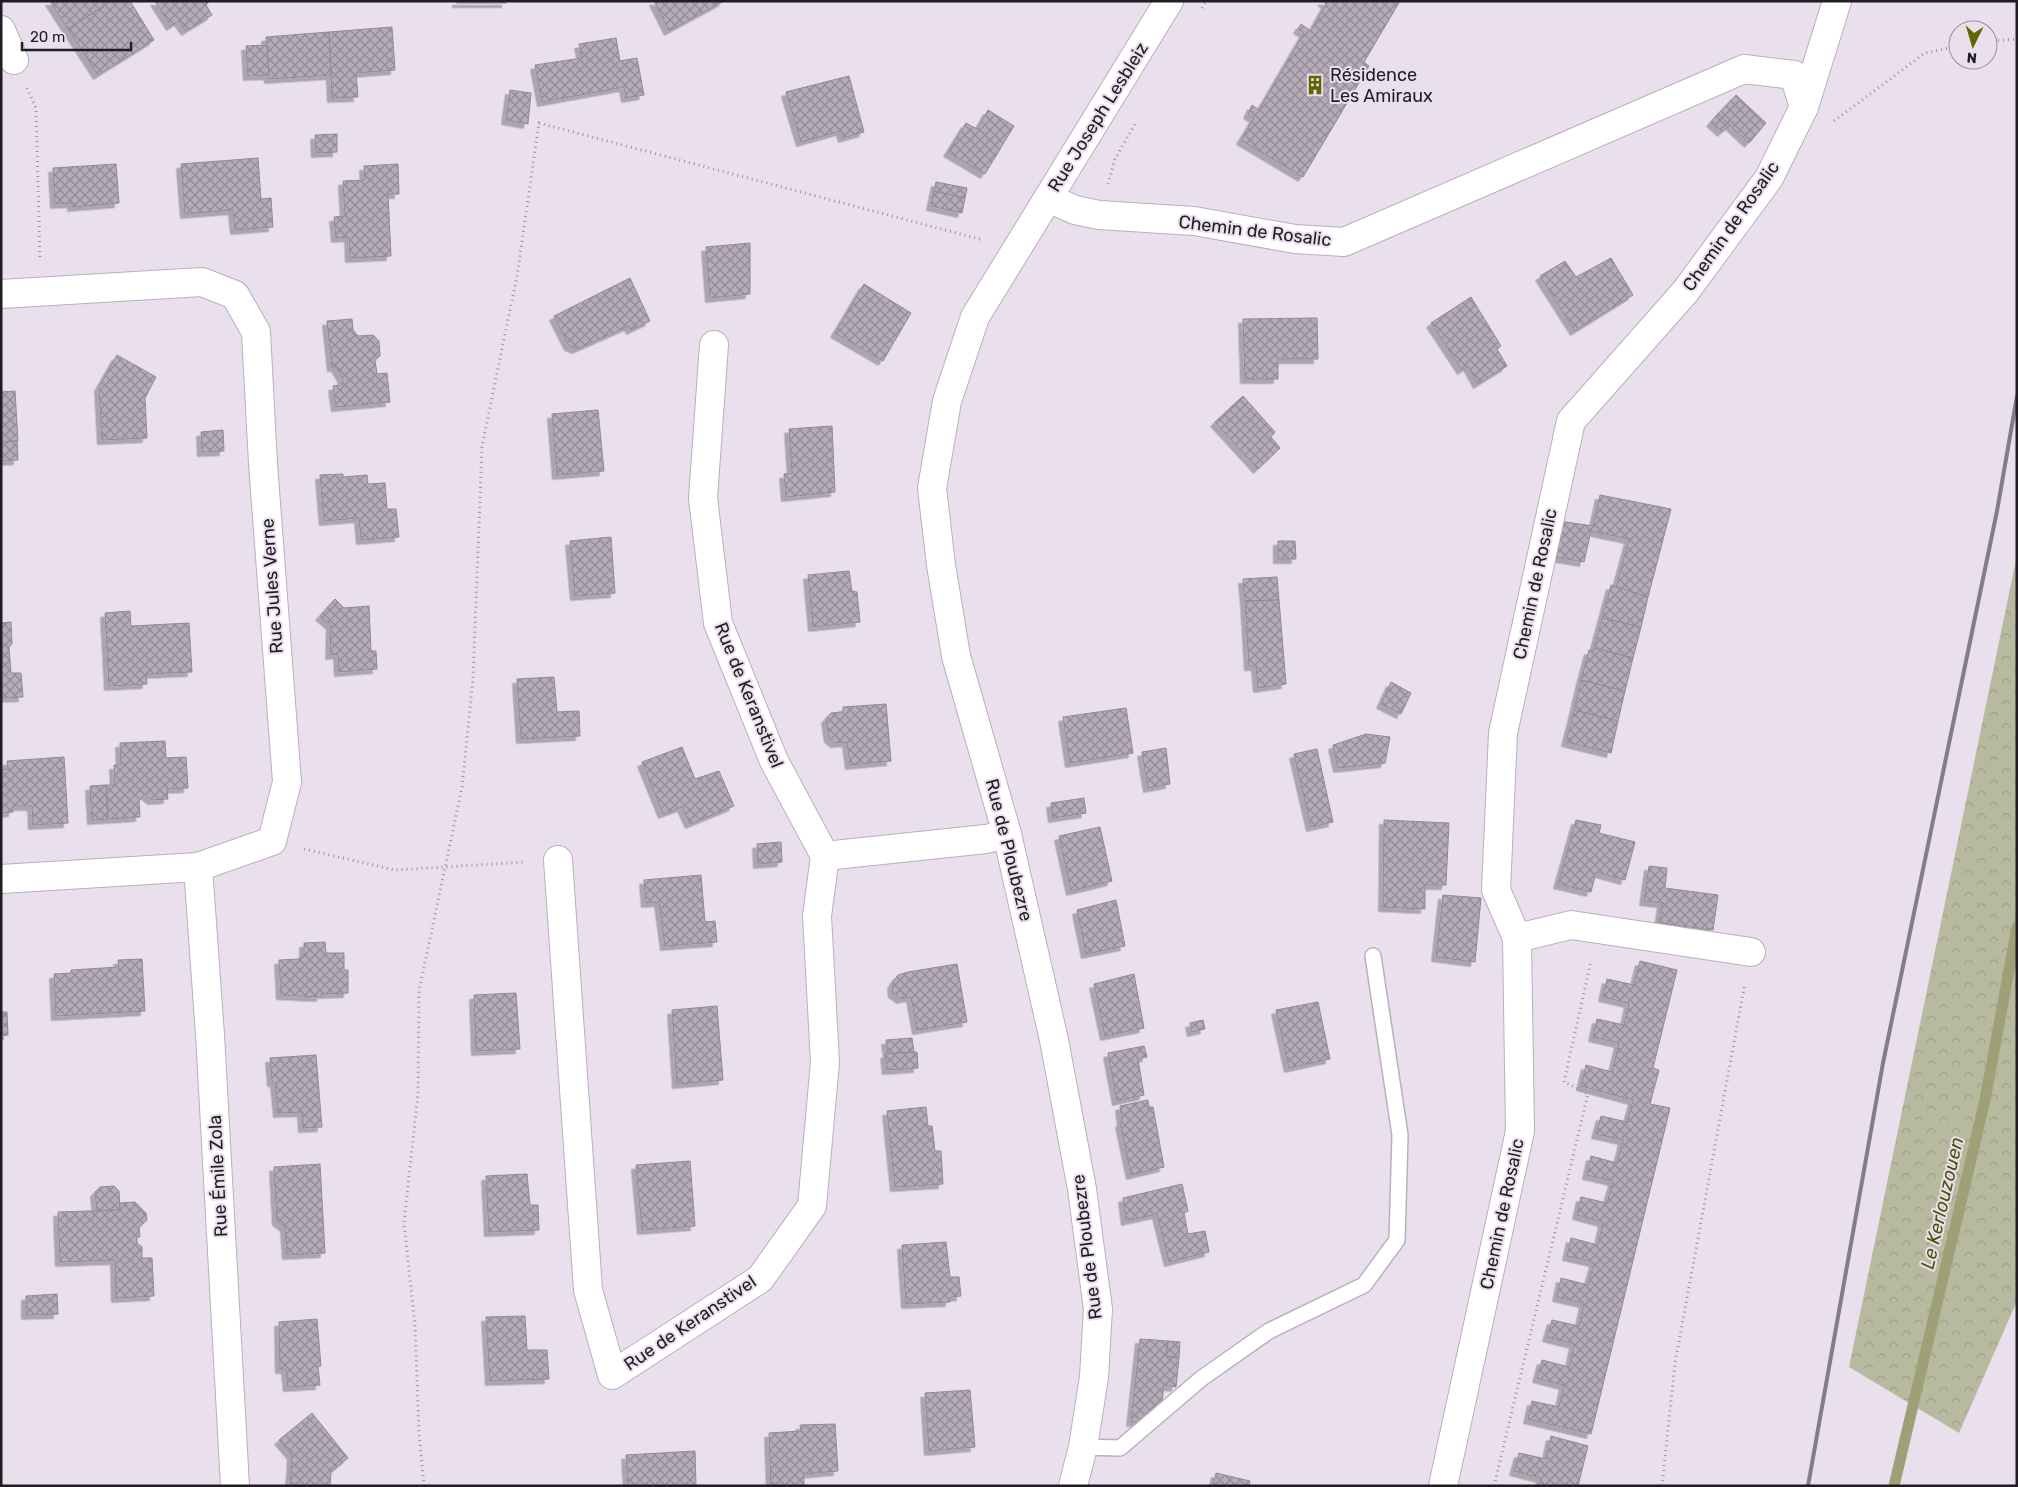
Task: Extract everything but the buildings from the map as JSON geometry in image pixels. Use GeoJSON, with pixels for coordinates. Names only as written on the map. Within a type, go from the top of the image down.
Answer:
{"type":"FeatureCollection","features":[{"type":"Feature","properties":{"kind":"street","name":"Rue Joseph Lesbleiz"},"geometry":{"type":"LineString","coordinates":[[1023,241],[1169,1]]}},
{"type":"Feature","properties":{"kind":"street"},"geometry":{"type":"LineString","coordinates":[[1804,107],[1837,1]]}},
{"type":"Feature","properties":{"kind":"street"},"geometry":{"type":"LineString","coordinates":[[1,30],[14,60]]}},
{"type":"Feature","properties":{"kind":"street","name":"Chemin de Rosalic"},"geometry":{"type":"LineString","coordinates":[[1048,198],[1075,210],[1099,215],[1194,221],[1295,239],[1344,242],[1744,69],[1794,75],[1804,107],[1769,178],[1685,292],[1571,421],[1503,734],[1496,890],[1517,938],[1520,1131],[1443,1486]]}},
{"type":"Feature","properties":{"kind":"street","name":"Rue de Ploubezre"},"geometry":{"type":"LineString","coordinates":[[1023,241],[975,317],[947,400],[932,488],[941,565],[956,656],[1008,834],[1054,1040],[1082,1189],[1098,1309],[1094,1377],[1084,1447],[1073,1486]]}},
{"type":"Feature","properties":{"kind":"street","name":"Rue Jules Verne"},"geometry":{"type":"LineString","coordinates":[[1,294],[202,282],[236,295],[256,332],[263,464],[287,782],[272,841]]}},
{"type":"Feature","properties":{"kind":"street","name":"Rue de Keranstivel"},"geometry":{"type":"LineString","coordinates":[[558,860],[588,1290],[612,1375],[760,1279],[812,1206],[825,1062],[818,916],[825,856],[774,761],[718,623],[703,498],[714,346]]}},
{"type":"Feature","properties":{"kind":"street"},"geometry":{"type":"LineString","coordinates":[[825,856],[1008,834]]}},
{"type":"Feature","properties":{"kind":"street"},"geometry":{"type":"LineString","coordinates":[[1,879],[198,867],[272,841]]}},
{"type":"Feature","properties":{"kind":"street","name":"Rue Émile Zola"},"geometry":{"type":"LineString","coordinates":[[198,867],[211,1055],[235,1486]]}},
{"type":"Feature","properties":{"kind":"street"},"geometry":{"type":"LineString","coordinates":[[1517,938],[1570,925],[1751,952]]}},
{"type":"Feature","properties":{"kind":"lane"},"geometry":{"type":"LineString","coordinates":[[1084,1447],[1120,1448],[1202,1378],[1269,1331],[1364,1285],[1397,1240],[1400,1135],[1372,956]]}},
{"type":"Feature","properties":{"kind":"path"},"geometry":{"type":"LineString","coordinates":[[1202,10],[1206,1]]}},
{"type":"Feature","properties":{"kind":"path"},"geometry":{"type":"LineString","coordinates":[[1998,40],[2017,39]]}},
{"type":"Feature","properties":{"kind":"path"},"geometry":{"type":"LineString","coordinates":[[1804,107],[1836,122],[1925,53],[1948,48]]}},
{"type":"Feature","properties":{"kind":"path"},"geometry":{"type":"LineString","coordinates":[[36,108],[40,268]]}},
{"type":"Feature","properties":{"kind":"path"},"geometry":{"type":"LineString","coordinates":[[1099,215],[1115,159],[1139,118]]}},
{"type":"Feature","properties":{"kind":"path"},"geometry":{"type":"LineString","coordinates":[[424,1486],[419,1434],[415,1325],[404,1224],[418,1094],[419,991],[462,787],[473,679],[482,446],[517,276],[539,123],[1023,241]]}},
{"type":"Feature","properties":{"kind":"path"},"geometry":{"type":"LineString","coordinates":[[272,841],[395,870],[558,860]]}},
{"type":"Feature","properties":{"kind":"path"},"geometry":{"type":"LineString","coordinates":[[1494,1486],[1588,1094],[1564,1082],[1598,929]]}},
{"type":"Feature","properties":{"kind":"path"},"geometry":{"type":"LineString","coordinates":[[1662,1486],[1675,1363],[1751,952]]}},
{"type":"Feature","properties":{"kind":"green space"},"geometry":{"type":"Polygon","coordinates":[[[2017,555],[2017,1301],[1959,1433],[1849,1367],[2017,555]]]}},
{"type":"Feature","properties":{"kind":"waterway","name":"Le Kerlouzouen"},"geometry":{"type":"LineString","coordinates":[[1894,1486],[1985,1100],[2017,927]]}},
{"type":"Feature","properties":{"kind":"railway"},"geometry":{"type":"LineString","coordinates":[[1808,1486],[1883,1063],[1997,511],[2017,396]]}},
{"type":"Feature","properties":{"kind":"place","name":"Résidence Les Amiraux"},"geometry":{"type":"Point","coordinates":[1315,85]}}]}
